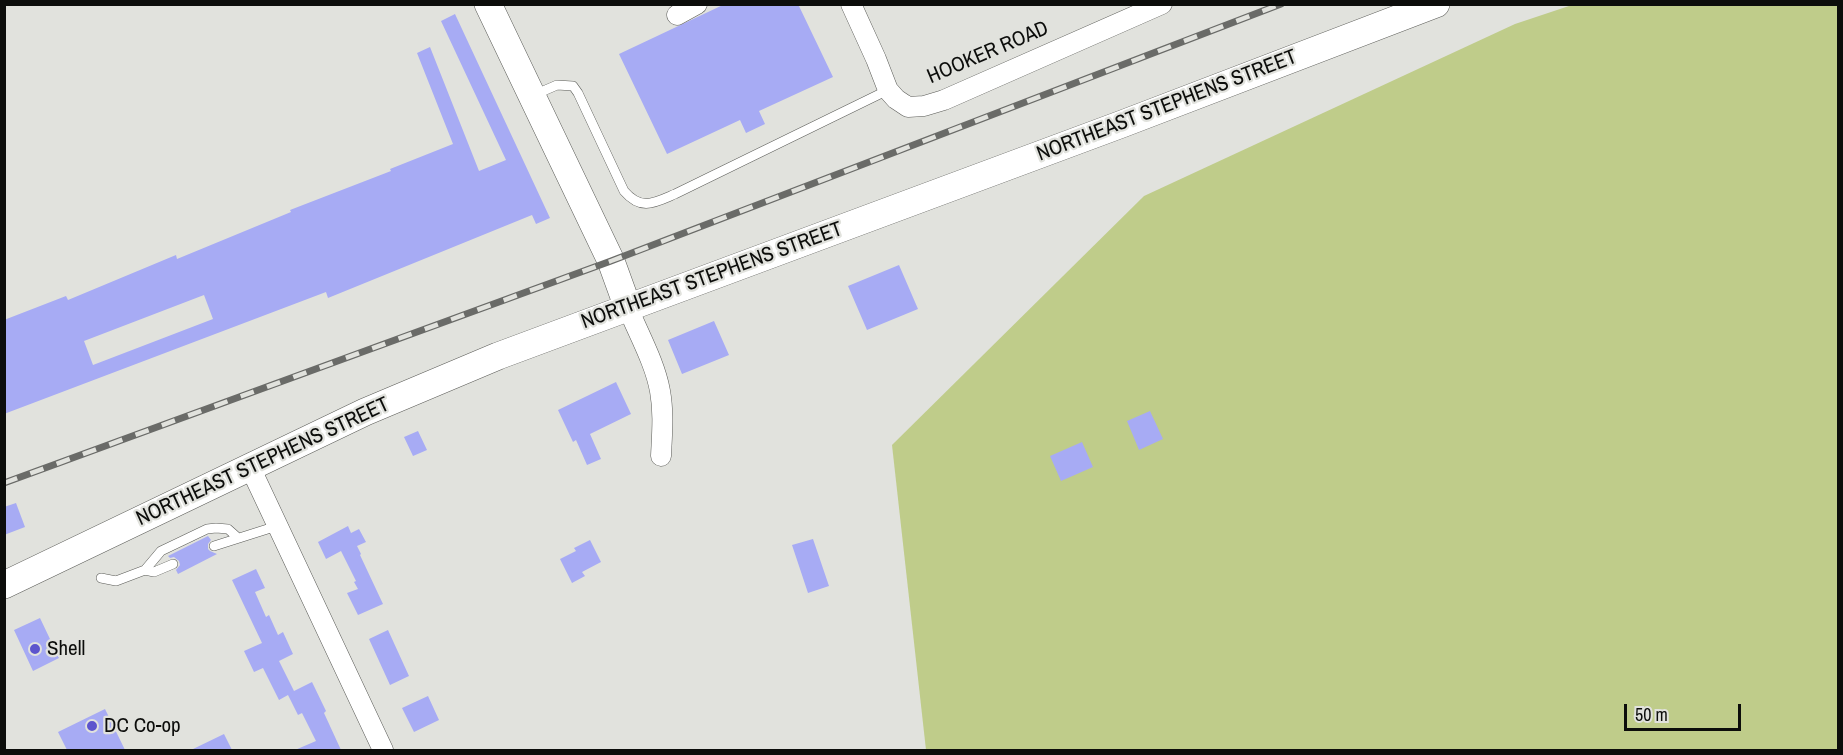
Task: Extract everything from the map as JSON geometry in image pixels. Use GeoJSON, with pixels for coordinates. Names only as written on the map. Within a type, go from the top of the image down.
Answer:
{"type":"FeatureCollection","features":[{"type":"Feature","properties":{"kind":"main road"},"geometry":{"type":"LineString","coordinates":[[488,4],[611,261],[628,308]]}},
{"type":"Feature","properties":{"kind":"main road","name":"NORTHEAST STEPHENS STREET"},"geometry":{"type":"LineString","coordinates":[[4,585],[365,412],[498,356],[1436,4]]}},
{"type":"Feature","properties":{"kind":"street"},"geometry":{"type":"LineString","coordinates":[[677,15],[698,4]]}},
{"type":"Feature","properties":{"kind":"street"},"geometry":{"type":"LineString","coordinates":[[851,4],[888,90]]}},
{"type":"Feature","properties":{"kind":"street","name":"HOOKER ROAD"},"geometry":{"type":"LineString","coordinates":[[888,90],[908,107],[924,106],[944,100],[1162,4]]}},
{"type":"Feature","properties":{"kind":"street"},"geometry":{"type":"LineString","coordinates":[[628,308],[660,389],[661,456]]}},
{"type":"Feature","properties":{"kind":"street"},"geometry":{"type":"LineString","coordinates":[[249,467],[383,750]]}},
{"type":"Feature","properties":{"kind":"lane"},"geometry":{"type":"LineString","coordinates":[[532,96],[557,85],[573,86],[624,191],[631,200],[648,204],[675,194],[888,90]]}},
{"type":"Feature","properties":{"kind":"lane"},"geometry":{"type":"LineString","coordinates":[[213,546],[277,526]]}},
{"type":"Feature","properties":{"kind":"lane"},"geometry":{"type":"LineString","coordinates":[[101,578],[116,581],[145,570],[161,551],[207,529],[228,530],[237,537]]}},
{"type":"Feature","properties":{"kind":"lane"},"geometry":{"type":"LineString","coordinates":[[145,570],[154,572],[173,564]]}},
{"type":"Feature","properties":{"kind":"green space"},"geometry":{"type":"Polygon","coordinates":[[[1572,5],[1838,5],[1838,750],[926,750],[892,445],[1144,196],[1515,24],[1572,5]]]}},
{"type":"Feature","properties":{"kind":"building"},"geometry":{"type":"Polygon","coordinates":[[[725,4],[798,4],[833,77],[759,111],[765,124],[746,133],[740,120],[667,154],[619,54],[725,4]]]}},
{"type":"Feature","properties":{"kind":"building"},"geometry":{"type":"Polygon","coordinates":[[[455,14],[550,218],[536,224],[532,215],[328,298],[326,292],[4,414],[4,320],[66,296],[68,300],[176,255],[177,259],[453,144],[417,53],[430,47],[479,171],[506,160],[441,21],[455,14]],[[204,295],[84,341],[93,365],[213,319],[204,295]]]}},
{"type":"Feature","properties":{"kind":"building"},"geometry":{"type":"Polygon","coordinates":[[[899,265],[918,309],[867,330],[848,286],[899,265]]]}},
{"type":"Feature","properties":{"kind":"building"},"geometry":{"type":"Polygon","coordinates":[[[714,321],[729,355],[682,374],[668,340],[714,321]]]}},
{"type":"Feature","properties":{"kind":"building"},"geometry":{"type":"Polygon","coordinates":[[[616,382],[631,414],[590,434],[601,459],[587,465],[576,440],[573,442],[558,410],[616,382]]]}},
{"type":"Feature","properties":{"kind":"building"},"geometry":{"type":"Polygon","coordinates":[[[1150,411],[1163,439],[1139,450],[1127,421],[1150,411]]]}},
{"type":"Feature","properties":{"kind":"building"},"geometry":{"type":"Polygon","coordinates":[[[418,431],[427,450],[413,456],[404,437],[418,431]]]}},
{"type":"Feature","properties":{"kind":"building"},"geometry":{"type":"Polygon","coordinates":[[[1082,442],[1093,467],[1061,481],[1050,456],[1082,442]]]}},
{"type":"Feature","properties":{"kind":"building"},"geometry":{"type":"Polygon","coordinates":[[[16,503],[25,527],[4,535],[4,507],[16,503]]]}},
{"type":"Feature","properties":{"kind":"building"},"geometry":{"type":"Polygon","coordinates":[[[348,526],[351,533],[359,529],[366,542],[357,546],[383,604],[358,615],[347,593],[358,589],[354,582],[356,581],[341,551],[326,559],[318,542],[348,526]]]}},
{"type":"Feature","properties":{"kind":"building"},"geometry":{"type":"Polygon","coordinates":[[[208,536],[211,540],[208,549],[217,554],[178,574],[176,570],[180,565],[179,561],[168,556],[208,536]]]}},
{"type":"Feature","properties":{"kind":"building"},"geometry":{"type":"Polygon","coordinates":[[[813,539],[829,586],[808,593],[792,545],[813,539]]]}},
{"type":"Feature","properties":{"kind":"building"},"geometry":{"type":"Polygon","coordinates":[[[590,540],[601,562],[582,572],[585,576],[572,583],[560,559],[576,551],[574,548],[590,540]]]}},
{"type":"Feature","properties":{"kind":"building"},"geometry":{"type":"Polygon","coordinates":[[[256,569],[265,588],[255,592],[266,617],[269,615],[278,635],[283,632],[293,654],[279,661],[294,691],[312,682],[341,750],[295,750],[316,741],[302,713],[298,715],[288,695],[279,700],[263,668],[254,672],[244,651],[262,643],[232,580],[256,569]]]}},
{"type":"Feature","properties":{"kind":"building"},"geometry":{"type":"Polygon","coordinates":[[[40,618],[59,658],[33,671],[14,630],[40,618]]]}},
{"type":"Feature","properties":{"kind":"building"},"geometry":{"type":"Polygon","coordinates":[[[388,630],[409,676],[390,685],[369,639],[388,630]]]}},
{"type":"Feature","properties":{"kind":"building"},"geometry":{"type":"Polygon","coordinates":[[[428,696],[439,720],[414,732],[402,708],[428,696]]]}},
{"type":"Feature","properties":{"kind":"building","name":"DC Co-op"},"geometry":{"type":"Polygon","coordinates":[[[105,709],[125,750],[67,750],[58,732],[105,709]]]}},
{"type":"Feature","properties":{"kind":"building"},"geometry":{"type":"Polygon","coordinates":[[[224,734],[232,750],[191,750],[224,734]]]}},
{"type":"Feature","properties":{"kind":"railway"},"geometry":{"type":"LineString","coordinates":[[4,483],[611,261],[1281,4]]}},
{"type":"Feature","properties":{"kind":"place","name":"Shell"},"geometry":{"type":"Point","coordinates":[35,649]}},
{"type":"Feature","properties":{"kind":"place","name":"DC Co-op"},"geometry":{"type":"Point","coordinates":[92,726]}}]}
